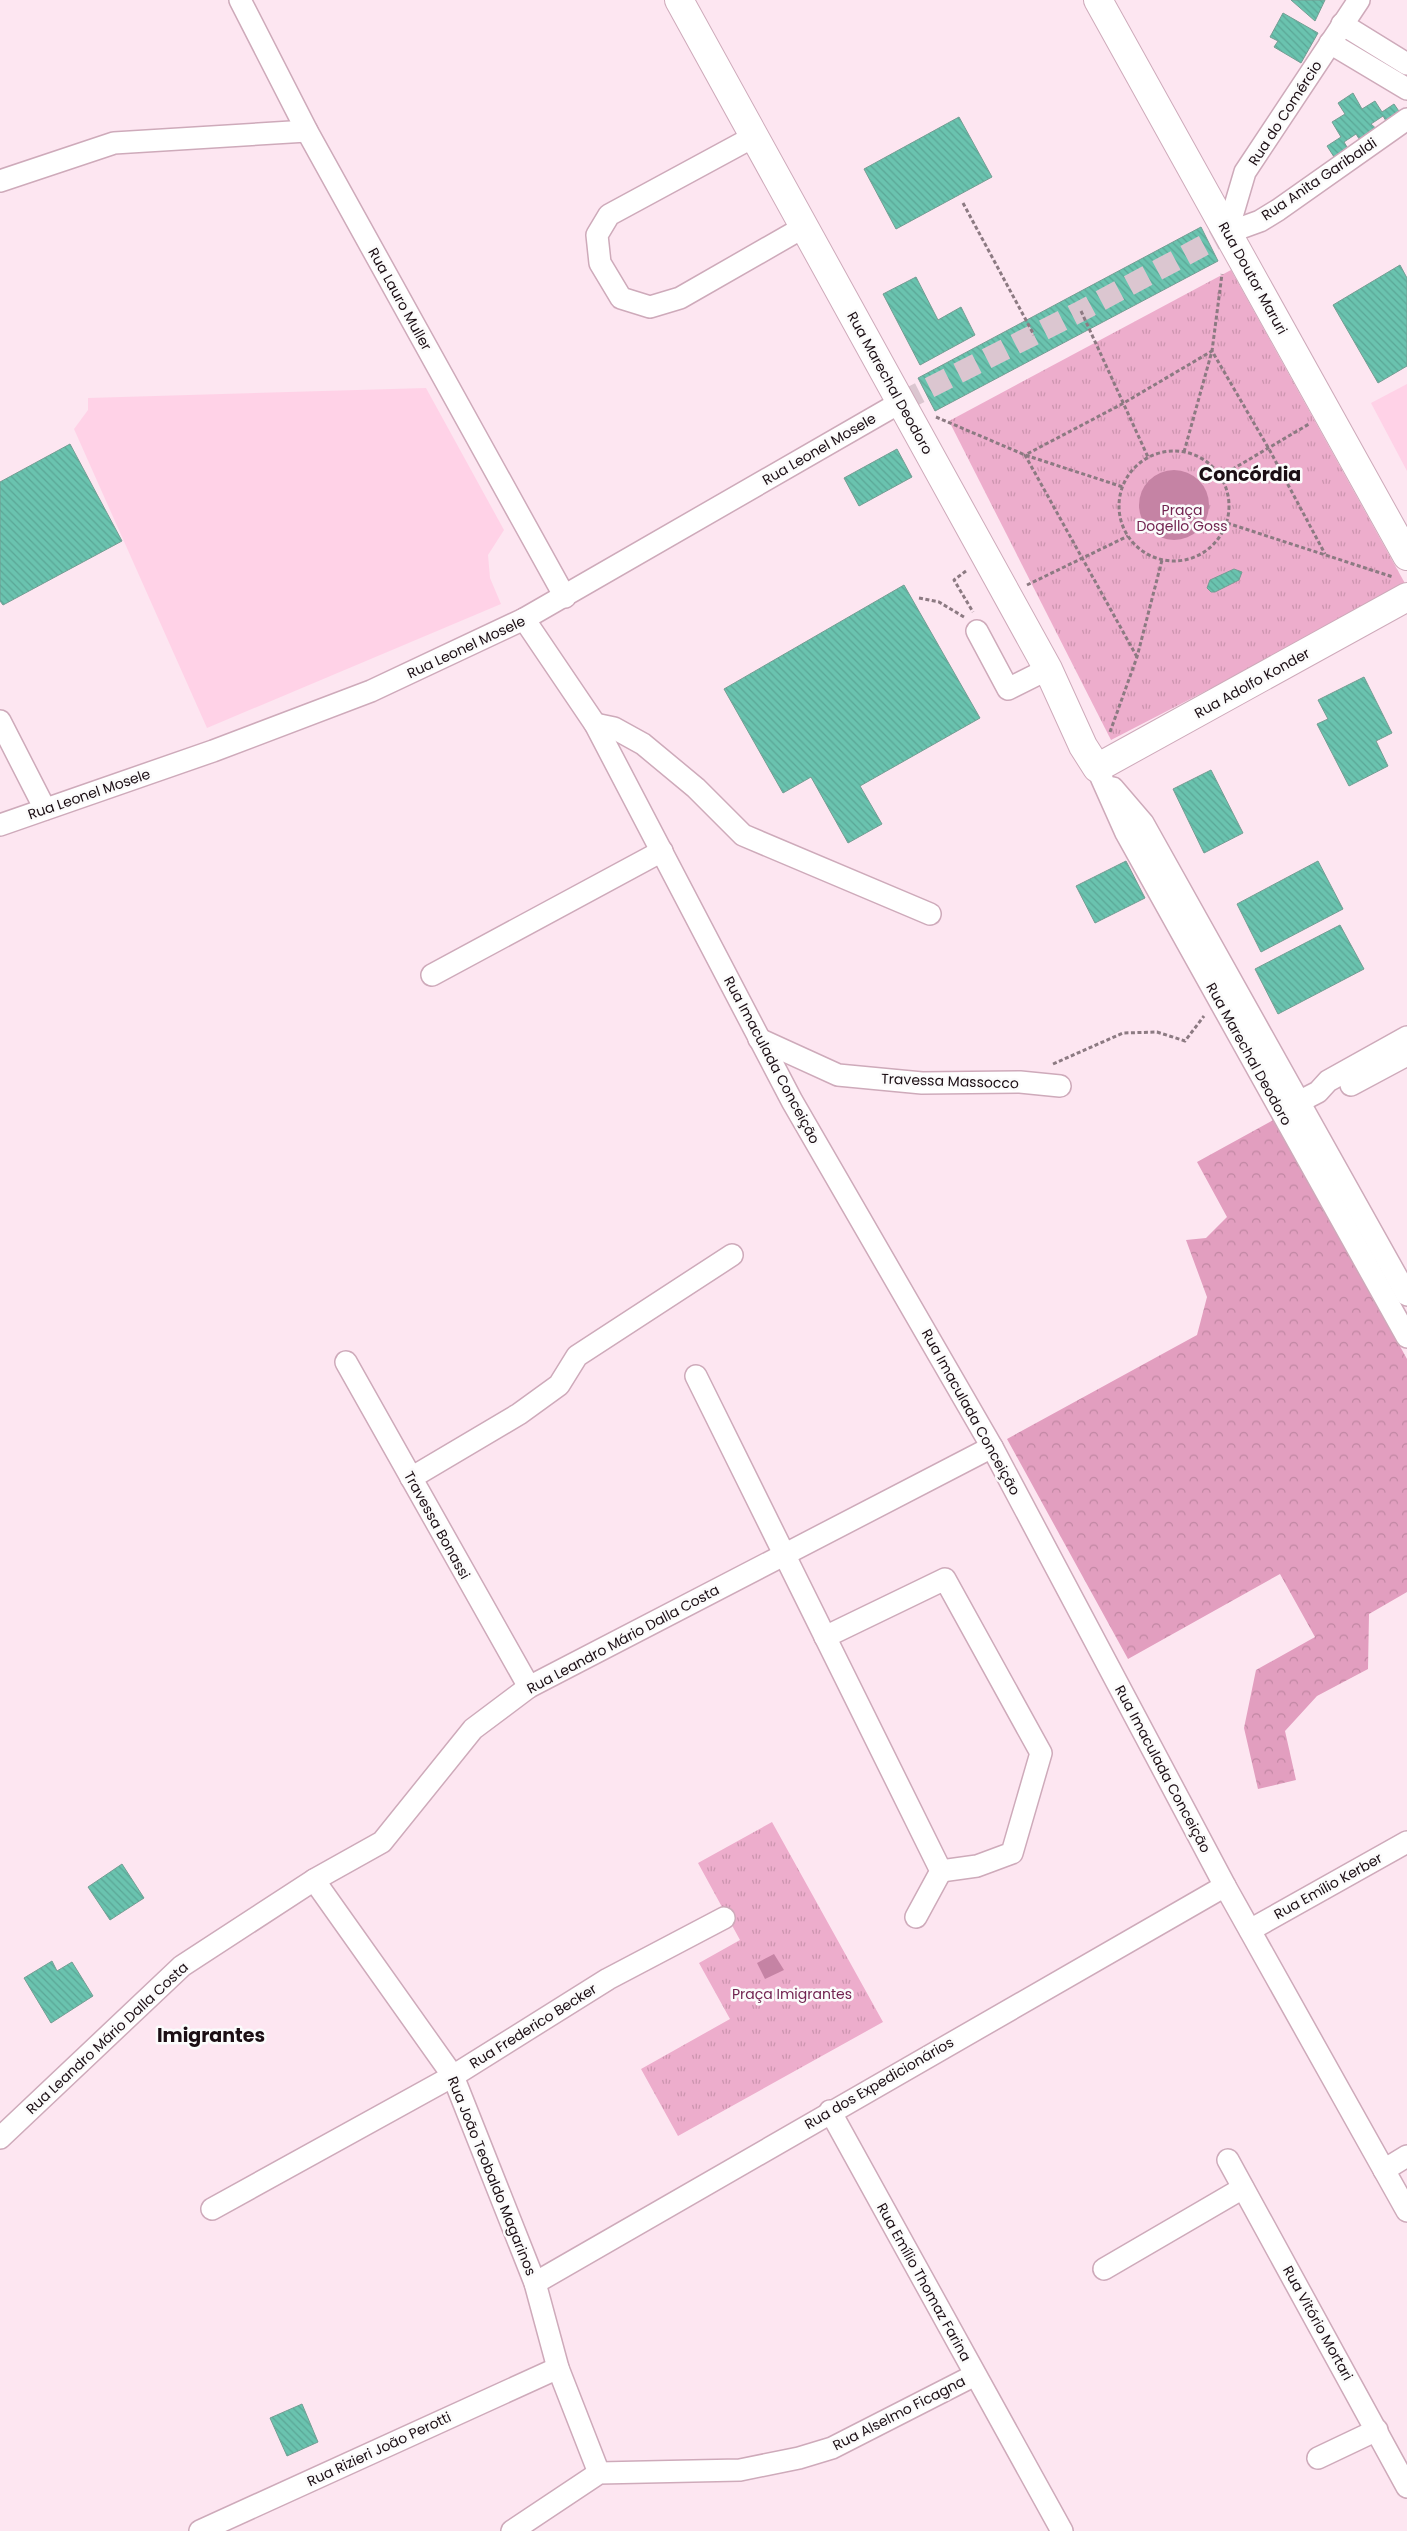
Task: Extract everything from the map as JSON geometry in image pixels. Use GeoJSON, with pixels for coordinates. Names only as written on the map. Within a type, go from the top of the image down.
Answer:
{"type":"FeatureCollection","features":[{"type":"Feature","properties":{"kind":"main road","name":"Rua Marechal Deodoro"},"geometry":{"type":"LineString","coordinates":[[679,0],[901,402],[984,557],[1048,669],[1083,746],[1097,768]]}},
{"type":"Feature","properties":{"kind":"main road","name":"Rua Doutor Maruri"},"geometry":{"type":"LineString","coordinates":[[1098,0],[1328,413],[1404,577]]}},
{"type":"Feature","properties":{"kind":"main road","name":"Rua Adolfo Konder"},"geometry":{"type":"LineString","coordinates":[[1097,768],[1404,577]]}},
{"type":"Feature","properties":{"kind":"street","name":"Rua Lauro Muller"},"geometry":{"type":"LineString","coordinates":[[240,0],[307,131],[565,597]]}},
{"type":"Feature","properties":{"kind":"street","name":"Rua do Comércio"},"geometry":{"type":"LineString","coordinates":[[1228,233],[1245,172],[1358,0]]}},
{"type":"Feature","properties":{"kind":"street"},"geometry":{"type":"LineString","coordinates":[[1342,24],[1407,64]]}},
{"type":"Feature","properties":{"kind":"street"},"geometry":{"type":"LineString","coordinates":[[1330,43],[1407,89]]}},
{"type":"Feature","properties":{"kind":"street","name":"Rua Anita Garibaldi"},"geometry":{"type":"LineString","coordinates":[[1228,233],[1260,221],[1278,210],[1407,119]]}},
{"type":"Feature","properties":{"kind":"street"},"geometry":{"type":"LineString","coordinates":[[0,181],[114,143],[307,131]]}},
{"type":"Feature","properties":{"kind":"street"},"geometry":{"type":"LineString","coordinates":[[755,136],[609,215],[597,235],[600,263],[621,298],[650,307],[680,298],[804,227]]}},
{"type":"Feature","properties":{"kind":"street","name":"Rua Leonel Mosele"},"geometry":{"type":"LineString","coordinates":[[0,825],[213,751],[371,691],[524,619],[565,597],[901,402]]}},
{"type":"Feature","properties":{"kind":"street","name":"Rua Imaculada Conceição"},"geometry":{"type":"LineString","coordinates":[[524,619],[595,724],[759,1039],[992,1447],[1225,1886],[1407,2211]]}},
{"type":"Feature","properties":{"kind":"street"},"geometry":{"type":"LineString","coordinates":[[977,630],[1008,689],[1048,669]]}},
{"type":"Feature","properties":{"kind":"street"},"geometry":{"type":"LineString","coordinates":[[0,721],[45,809]]}},
{"type":"Feature","properties":{"kind":"street"},"geometry":{"type":"LineString","coordinates":[[595,724],[614,728],[643,744],[696,788],[742,835],[930,914]]}},
{"type":"Feature","properties":{"kind":"street","name":"Rua Marechal Deodoro"},"geometry":{"type":"LineString","coordinates":[[1097,768],[1126,833],[1208,981],[1290,1107],[1407,1295]]}},
{"type":"Feature","properties":{"kind":"street","name":"Rua Marechal Deodoro"},"geometry":{"type":"LineString","coordinates":[[1097,768],[1143,823],[1407,1337]]}},
{"type":"Feature","properties":{"kind":"street"},"geometry":{"type":"LineString","coordinates":[[432,976],[662,851]]}},
{"type":"Feature","properties":{"kind":"street"},"geometry":{"type":"LineString","coordinates":[[1290,1107],[1318,1092],[1328,1081],[1407,1037]]}},
{"type":"Feature","properties":{"kind":"street","name":"Travessa Massocco"},"geometry":{"type":"LineString","coordinates":[[759,1039],[838,1075],[922,1083],[1020,1082],[1060,1086]]}},
{"type":"Feature","properties":{"kind":"street"},"geometry":{"type":"LineString","coordinates":[[1318,1092],[1336,1092],[1407,1055]]}},
{"type":"Feature","properties":{"kind":"street"},"geometry":{"type":"LineString","coordinates":[[411,1478],[519,1414],[559,1385],[577,1356],[732,1254]]}},
{"type":"Feature","properties":{"kind":"street","name":"Travessa Bonassi"},"geometry":{"type":"LineString","coordinates":[[346,1362],[528,1687]]}},
{"type":"Feature","properties":{"kind":"street"},"geometry":{"type":"LineString","coordinates":[[696,1376],[941,1871]]}},
{"type":"Feature","properties":{"kind":"street","name":"Rua Leandro Mário Dalla Costa"},"geometry":{"type":"LineString","coordinates":[[0,2138],[182,1966],[314,1880],[382,1842],[473,1729],[528,1687],[992,1447]]}},
{"type":"Feature","properties":{"kind":"street"},"geometry":{"type":"LineString","coordinates":[[826,1637],[945,1579],[1041,1753],[1012,1853],[977,1866],[941,1871]]}},
{"type":"Feature","properties":{"kind":"street","name":"Rua Emílio Kerber"},"geometry":{"type":"LineString","coordinates":[[1250,1930],[1407,1842]]}},
{"type":"Feature","properties":{"kind":"street"},"geometry":{"type":"LineString","coordinates":[[916,1918],[941,1871]]}},
{"type":"Feature","properties":{"kind":"street","name":"Rua João Teobaldo Magarinos"},"geometry":{"type":"LineString","coordinates":[[314,1880],[452,2076],[535,2282],[558,2368],[598,2473]]}},
{"type":"Feature","properties":{"kind":"street","name":"Rua dos Expedicionários"},"geometry":{"type":"LineString","coordinates":[[535,2282],[1225,1886]]}},
{"type":"Feature","properties":{"kind":"street","name":"Rua Frederico Becker"},"geometry":{"type":"LineString","coordinates":[[212,2209],[452,2076],[608,1979],[724,1918]]}},
{"type":"Feature","properties":{"kind":"street","name":"Rua Emílio Thomaz Farina"},"geometry":{"type":"LineString","coordinates":[[830,2111],[1062,2531]]}},
{"type":"Feature","properties":{"kind":"street"},"geometry":{"type":"LineString","coordinates":[[1384,2170],[1407,2156]]}},
{"type":"Feature","properties":{"kind":"street","name":"Rua Vitório Mortari"},"geometry":{"type":"LineString","coordinates":[[1228,2160],[1407,2487]]}},
{"type":"Feature","properties":{"kind":"street"},"geometry":{"type":"LineString","coordinates":[[1104,2269],[1243,2188]]}},
{"type":"Feature","properties":{"kind":"street","name":"Rua Rizieri João Perotti"},"geometry":{"type":"LineString","coordinates":[[200,2531],[558,2368]]}},
{"type":"Feature","properties":{"kind":"street","name":"Rua Alselmo Ficagna"},"geometry":{"type":"LineString","coordinates":[[598,2473],[740,2470],[799,2458],[832,2448],[975,2375]]}},
{"type":"Feature","properties":{"kind":"street"},"geometry":{"type":"LineString","coordinates":[[1318,2458],[1377,2430]]}},
{"type":"Feature","properties":{"kind":"street"},"geometry":{"type":"LineString","coordinates":[[512,2531],[598,2473]]}},
{"type":"Feature","properties":{"kind":"path"},"geometry":{"type":"LineString","coordinates":[[963,203],[1034,335]]}},
{"type":"Feature","properties":{"kind":"path"},"geometry":{"type":"LineString","coordinates":[[1184,452],[1212,351],[1222,272]]}},
{"type":"Feature","properties":{"kind":"path"},"geometry":{"type":"LineString","coordinates":[[1081,312],[1148,457]]}},
{"type":"Feature","properties":{"kind":"path"},"geometry":{"type":"LineString","coordinates":[[1025,455],[1122,404],[1212,351]]}},
{"type":"Feature","properties":{"kind":"path"},"geometry":{"type":"LineString","coordinates":[[1212,351],[1269,449],[1325,554]]}},
{"type":"Feature","properties":{"kind":"path"},"geometry":{"type":"LineString","coordinates":[[901,402],[1025,455],[1122,487]]}},
{"type":"Feature","properties":{"kind":"path"},"geometry":{"type":"LineString","coordinates":[[1221,476],[1328,413]]}},
{"type":"Feature","properties":{"kind":"path"},"geometry":{"type":"LineString","coordinates":[[1166,452],[1184,452],[1205,460],[1221,476],[1228,491],[1230,507],[1227,523],[1220,538],[1208,550],[1194,558],[1178,562],[1162,560],[1137,547],[1128,536],[1120,512],[1122,487],[1137,465],[1148,457],[1166,452]]}},
{"type":"Feature","properties":{"kind":"path"},"geometry":{"type":"LineString","coordinates":[[1025,455],[1137,657]]}},
{"type":"Feature","properties":{"kind":"path"},"geometry":{"type":"LineString","coordinates":[[1227,523],[1404,577]]}},
{"type":"Feature","properties":{"kind":"path"},"geometry":{"type":"LineString","coordinates":[[1007,595],[1128,536]]}},
{"type":"Feature","properties":{"kind":"path"},"geometry":{"type":"LineString","coordinates":[[977,630],[974,614],[954,580],[984,557]]}},
{"type":"Feature","properties":{"kind":"path"},"geometry":{"type":"LineString","coordinates":[[1097,768],[1137,657],[1162,560]]}},
{"type":"Feature","properties":{"kind":"path"},"geometry":{"type":"LineString","coordinates":[[919,598],[940,602],[952,608],[977,630]]}},
{"type":"Feature","properties":{"kind":"path"},"geometry":{"type":"LineString","coordinates":[[1020,1082],[1057,1062],[1123,1033],[1156,1032],[1186,1041],[1206,1013],[1208,981]]}},
{"type":"Feature","properties":{"kind":"shaded area"},"geometry":{"type":"Polygon","coordinates":[[[1407,384],[1407,471],[1371,403],[1407,384]]]}},
{"type":"Feature","properties":{"kind":"shaded area"},"geometry":{"type":"Polygon","coordinates":[[[426,388],[504,530],[488,555],[490,578],[501,604],[207,728],[74,429],[88,410],[88,398],[426,388]]]}},
{"type":"Feature","properties":{"kind":"shaded area"},"geometry":{"type":"Polygon","coordinates":[[[1174,470],[1193,476],[1203,486],[1209,505],[1203,524],[1193,534],[1174,540],[1155,534],[1145,524],[1139,505],[1145,486],[1155,476],[1174,470]]]}},
{"type":"Feature","properties":{"kind":"shaded area"},"geometry":{"type":"Polygon","coordinates":[[[774,1954],[784,1970],[765,1979],[757,1963],[774,1954]]]}},
{"type":"Feature","properties":{"kind":"green space","name":"Praça Dogello Goss"},"geometry":{"type":"Polygon","coordinates":[[[1231,270],[1407,587],[1111,740],[949,421],[1231,270]]]}},
{"type":"Feature","properties":{"kind":"green space"},"geometry":{"type":"Polygon","coordinates":[[[1275,1119],[1407,1359],[1407,1592],[1369,1614],[1368,1669],[1317,1696],[1285,1731],[1296,1780],[1258,1789],[1244,1728],[1256,1670],[1315,1637],[1280,1574],[1128,1659],[1007,1439],[1197,1335],[1207,1297],[1186,1240],[1206,1238],[1227,1217],[1197,1162],[1275,1119]]]}},
{"type":"Feature","properties":{"kind":"green space","name":"Praça Imigrantes"},"geometry":{"type":"Polygon","coordinates":[[[772,1822],[883,2022],[678,2136],[641,2069],[730,2019],[699,1963],[740,1940],[698,1863],[772,1822]]]}},
{"type":"Feature","properties":{"kind":"building"},"geometry":{"type":"Polygon","coordinates":[[[1291,0],[1325,0],[1315,21],[1291,0]]]}},
{"type":"Feature","properties":{"kind":"building"},"geometry":{"type":"Polygon","coordinates":[[[1283,13],[1318,33],[1301,63],[1274,47],[1278,41],[1270,37],[1283,13]]]}},
{"type":"Feature","properties":{"kind":"building"},"geometry":{"type":"Polygon","coordinates":[[[1353,93],[1362,109],[1375,101],[1382,112],[1394,104],[1403,117],[1389,126],[1383,116],[1371,124],[1380,132],[1363,145],[1356,134],[1344,142],[1350,152],[1336,160],[1327,146],[1341,137],[1332,122],[1345,114],[1338,103],[1353,93]]]}},
{"type":"Feature","properties":{"kind":"building"},"geometry":{"type":"Polygon","coordinates":[[[959,117],[992,177],[896,229],[864,169],[959,117]]]}},
{"type":"Feature","properties":{"kind":"building"},"geometry":{"type":"Polygon","coordinates":[[[1201,227],[1218,261],[935,411],[918,378],[1201,227]]]}},
{"type":"Feature","properties":{"kind":"building"},"geometry":{"type":"Polygon","coordinates":[[[1400,265],[1407,278],[1407,366],[1378,383],[1333,305],[1400,265]]]}},
{"type":"Feature","properties":{"kind":"building"},"geometry":{"type":"Polygon","coordinates":[[[916,277],[938,320],[961,307],[975,335],[920,365],[883,294],[916,277]]]}},
{"type":"Feature","properties":{"kind":"building"},"geometry":{"type":"Polygon","coordinates":[[[70,444],[122,541],[3,605],[0,601],[0,482],[70,444]]]}},
{"type":"Feature","properties":{"kind":"building"},"geometry":{"type":"Polygon","coordinates":[[[897,449],[912,477],[859,506],[844,478],[897,449]]]}},
{"type":"Feature","properties":{"kind":"building"},"geometry":{"type":"Polygon","coordinates":[[[1234,569],[1242,572],[1239,580],[1215,592],[1211,592],[1207,588],[1210,580],[1234,569]]]}},
{"type":"Feature","properties":{"kind":"building"},"geometry":{"type":"Polygon","coordinates":[[[904,585],[980,718],[860,786],[882,824],[848,843],[811,777],[783,793],[724,689],[904,585]]]}},
{"type":"Feature","properties":{"kind":"building"},"geometry":{"type":"Polygon","coordinates":[[[1364,677],[1392,733],[1376,741],[1388,766],[1349,786],[1317,724],[1328,719],[1318,700],[1364,677]]]}},
{"type":"Feature","properties":{"kind":"building"},"geometry":{"type":"Polygon","coordinates":[[[1211,770],[1243,833],[1204,853],[1173,789],[1211,770]]]}},
{"type":"Feature","properties":{"kind":"building"},"geometry":{"type":"Polygon","coordinates":[[[1126,861],[1145,898],[1095,923],[1076,886],[1126,861]]]}},
{"type":"Feature","properties":{"kind":"building"},"geometry":{"type":"Polygon","coordinates":[[[1318,861],[1343,909],[1261,952],[1237,904],[1318,861]]]}},
{"type":"Feature","properties":{"kind":"building"},"geometry":{"type":"Polygon","coordinates":[[[1340,925],[1364,969],[1278,1014],[1255,969],[1340,925]]]}},
{"type":"Feature","properties":{"kind":"building"},"geometry":{"type":"Polygon","coordinates":[[[122,1864],[144,1898],[110,1920],[88,1887],[122,1864]]]}},
{"type":"Feature","properties":{"kind":"building"},"geometry":{"type":"Polygon","coordinates":[[[52,1961],[57,1971],[72,1962],[93,1996],[51,2023],[24,1978],[52,1961]]]}},
{"type":"Feature","properties":{"kind":"building"},"geometry":{"type":"Polygon","coordinates":[[[302,2404],[318,2442],[287,2456],[270,2418],[302,2404]]]}},
{"type":"Feature","properties":{"kind":"tunnel"},"geometry":{"type":"LineString","coordinates":[[901,402],[1081,311],[1227,233]]}},
{"type":"Feature","properties":{"kind":"district","name":"Concórdia"},"geometry":{"type":"Point","coordinates":[1250,474]}},
{"type":"Feature","properties":{"kind":"district","name":"Imigrantes"},"geometry":{"type":"Point","coordinates":[211,2035]}}]}
